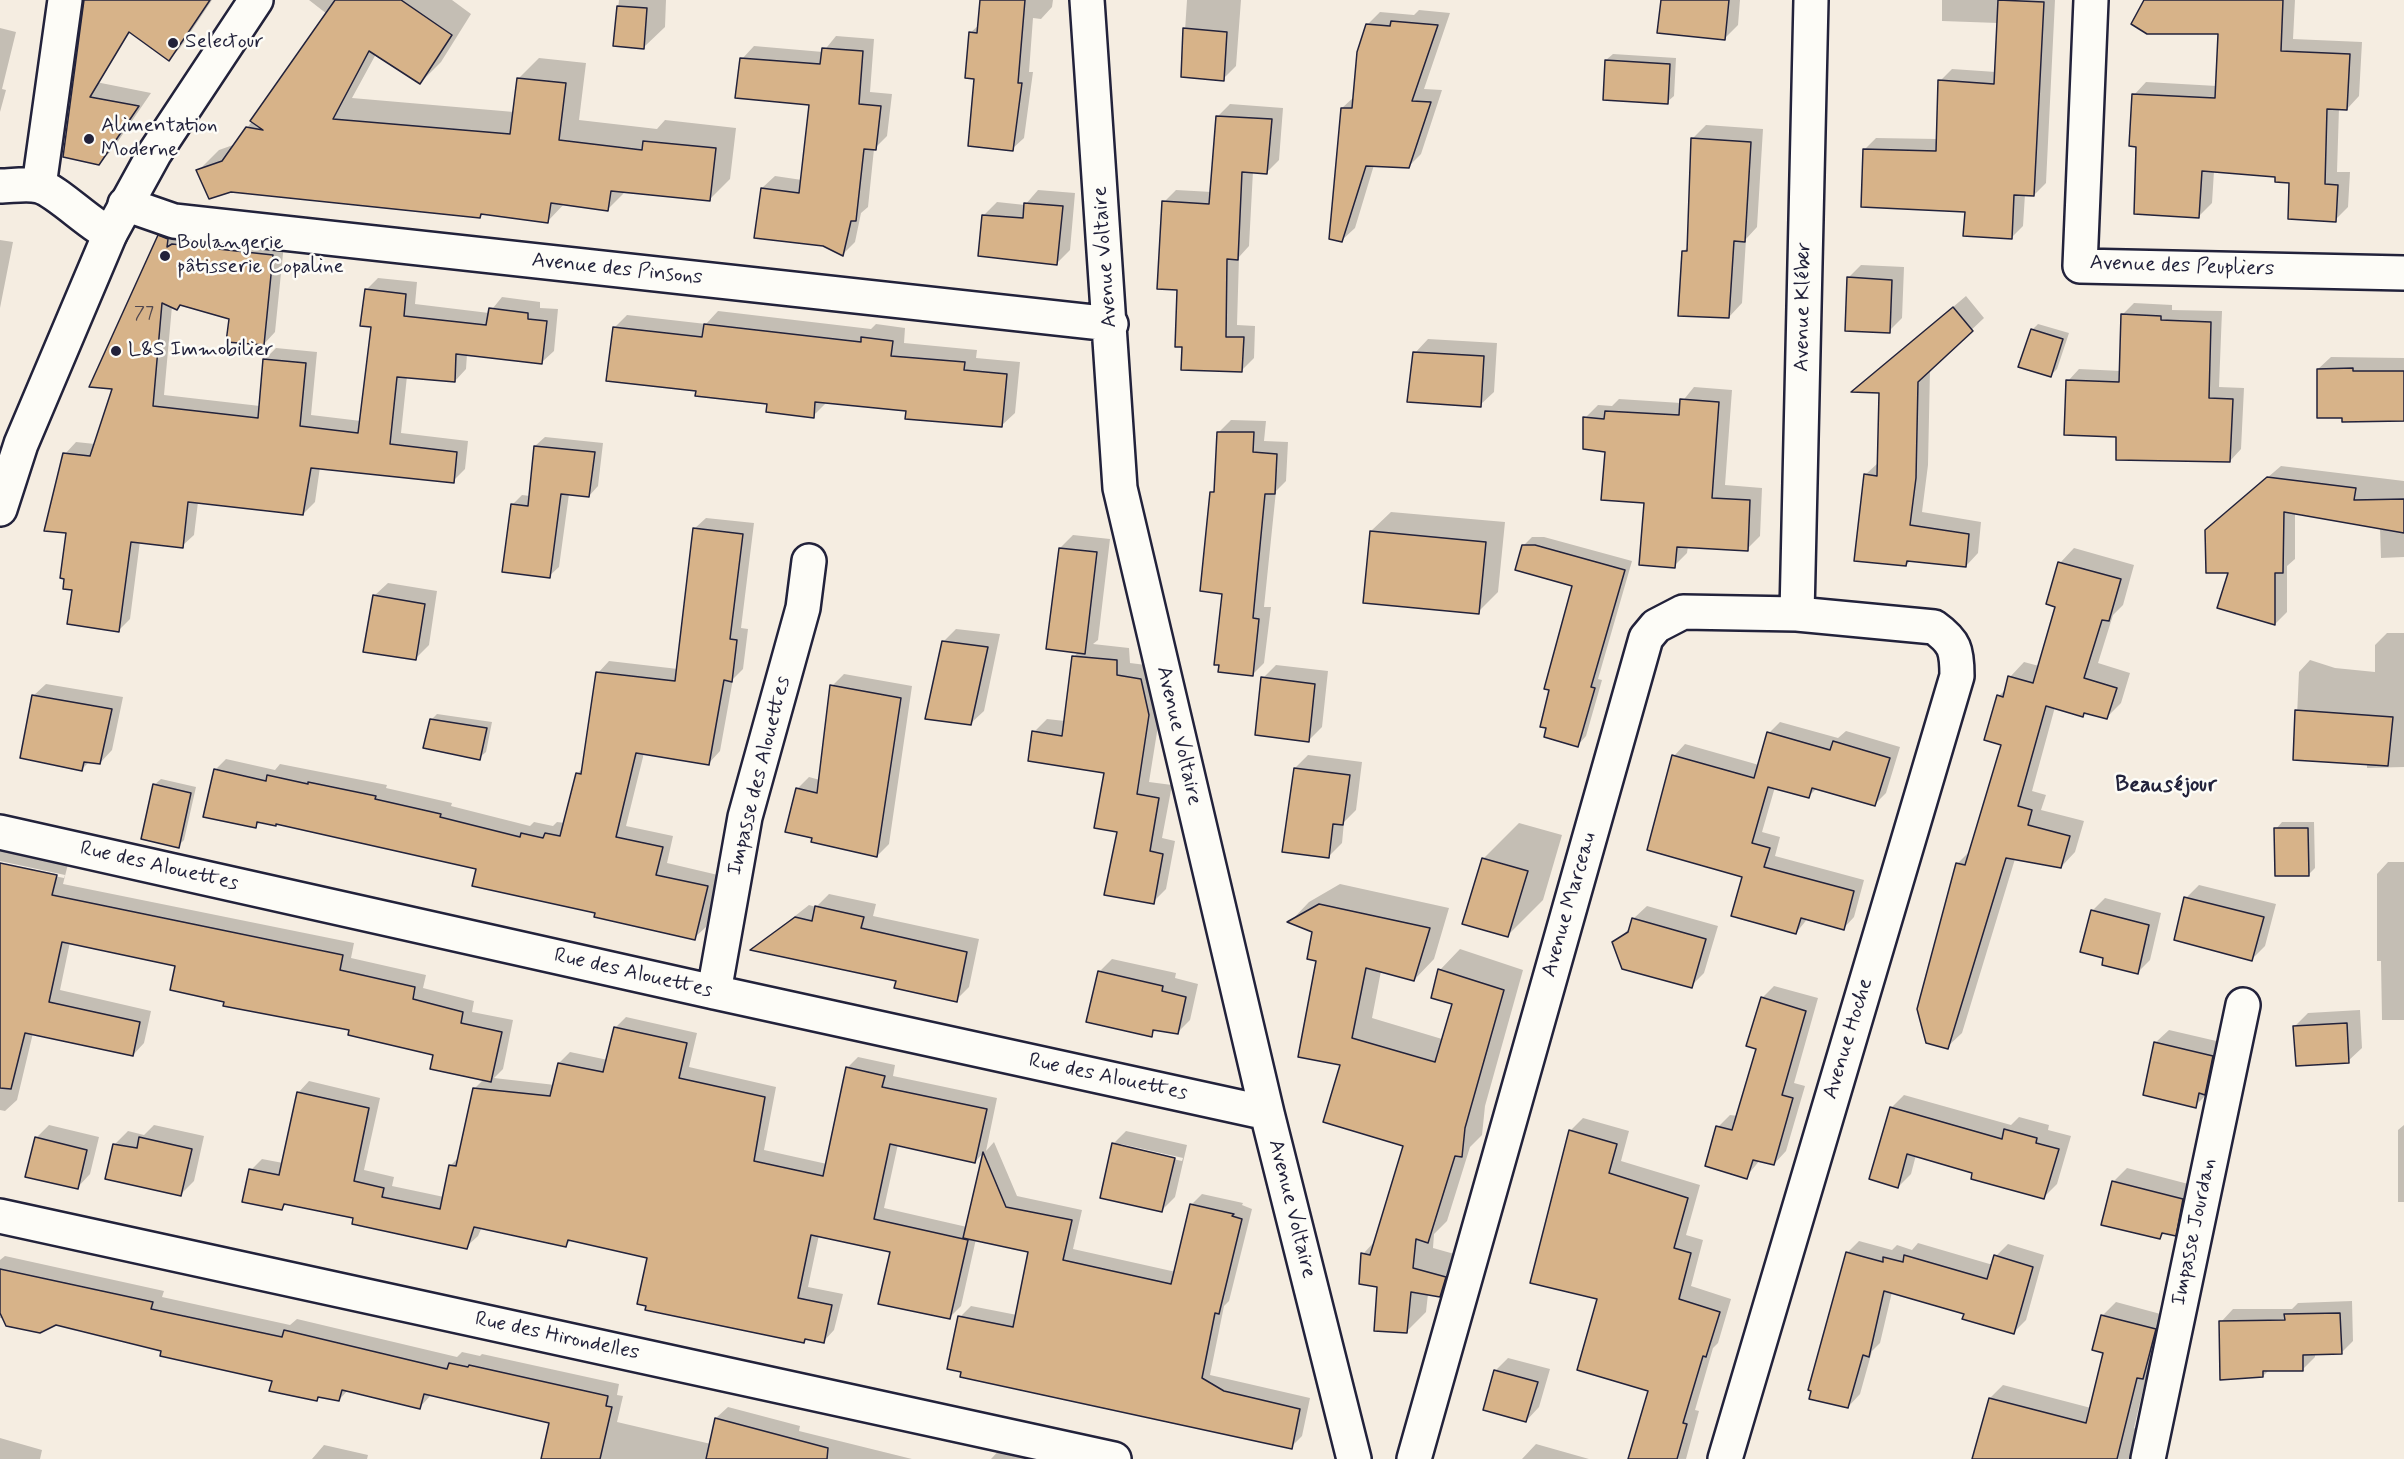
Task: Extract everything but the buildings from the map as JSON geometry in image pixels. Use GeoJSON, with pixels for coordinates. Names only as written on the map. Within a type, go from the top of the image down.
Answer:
{"type":"FeatureCollection","features":[{"type":"Feature","properties":{"kind":"street"},"geometry":{"type":"LineString","coordinates":[[39,186],[64,0]]}},
{"type":"Feature","properties":{"kind":"street"},"geometry":{"type":"LineString","coordinates":[[0,509],[21,444],[110,234],[125,204],[154,154],[256,0]]}},
{"type":"Feature","properties":{"kind":"street","name":"Avenue Voltaire"},"geometry":{"type":"LineString","coordinates":[[1087,0],[1111,324],[1120,488],[1267,1113],[1354,1459]]}},
{"type":"Feature","properties":{"kind":"street","name":"Avenue Kléber"},"geometry":{"type":"LineString","coordinates":[[1797,615],[1811,0]]}},
{"type":"Feature","properties":{"kind":"street","name":"Avenue des Peupliers"},"geometry":{"type":"LineString","coordinates":[[2091,0],[2080,266],[2404,273]]}},
{"type":"Feature","properties":{"kind":"street"},"geometry":{"type":"LineString","coordinates":[[0,186],[39,186],[76,210],[92,225],[110,234]]}},
{"type":"Feature","properties":{"kind":"street","name":"Avenue des Pinsons"},"geometry":{"type":"LineString","coordinates":[[125,204],[174,221],[1111,324]]}},
{"type":"Feature","properties":{"kind":"street","name":"Impasse des Alouettes"},"geometry":{"type":"LineString","coordinates":[[714,992],[746,817],[803,608],[809,561]]}},
{"type":"Feature","properties":{"kind":"street","name":"Avenue Marceau"},"geometry":{"type":"LineString","coordinates":[[1414,1459],[1646,638],[1656,626],[1683,612],[1797,615],[1934,627]]}},
{"type":"Feature","properties":{"kind":"street","name":"Avenue Hoche"},"geometry":{"type":"LineString","coordinates":[[1725,1459],[1957,676],[1957,656],[1949,638],[1934,627]]}},
{"type":"Feature","properties":{"kind":"street","name":"Rue des Alouettes"},"geometry":{"type":"LineString","coordinates":[[0,832],[1267,1113]]}},
{"type":"Feature","properties":{"kind":"street","name":"Impasse Jourdan"},"geometry":{"type":"LineString","coordinates":[[2148,1459],[2243,1005]]}},
{"type":"Feature","properties":{"kind":"street","name":"Rue des Hirondelles"},"geometry":{"type":"LineString","coordinates":[[0,1216],[1114,1459]]}},
{"type":"Feature","properties":{"kind":"place","name":"Selectour"},"geometry":{"type":"Point","coordinates":[173,43]}},
{"type":"Feature","properties":{"kind":"place","name":"Alimentation Moderne"},"geometry":{"type":"Point","coordinates":[89,139]}},
{"type":"Feature","properties":{"kind":"place","name":"Boulangerie pâtisserie Copaline"},"geometry":{"type":"Point","coordinates":[165,256]}},
{"type":"Feature","properties":{"kind":"place","name":"L&S Immobilier"},"geometry":{"type":"Point","coordinates":[116,351]}},
{"type":"Feature","properties":{"kind":"district","name":"Beauséjour"},"geometry":{"type":"Point","coordinates":[2166,786]}}]}
